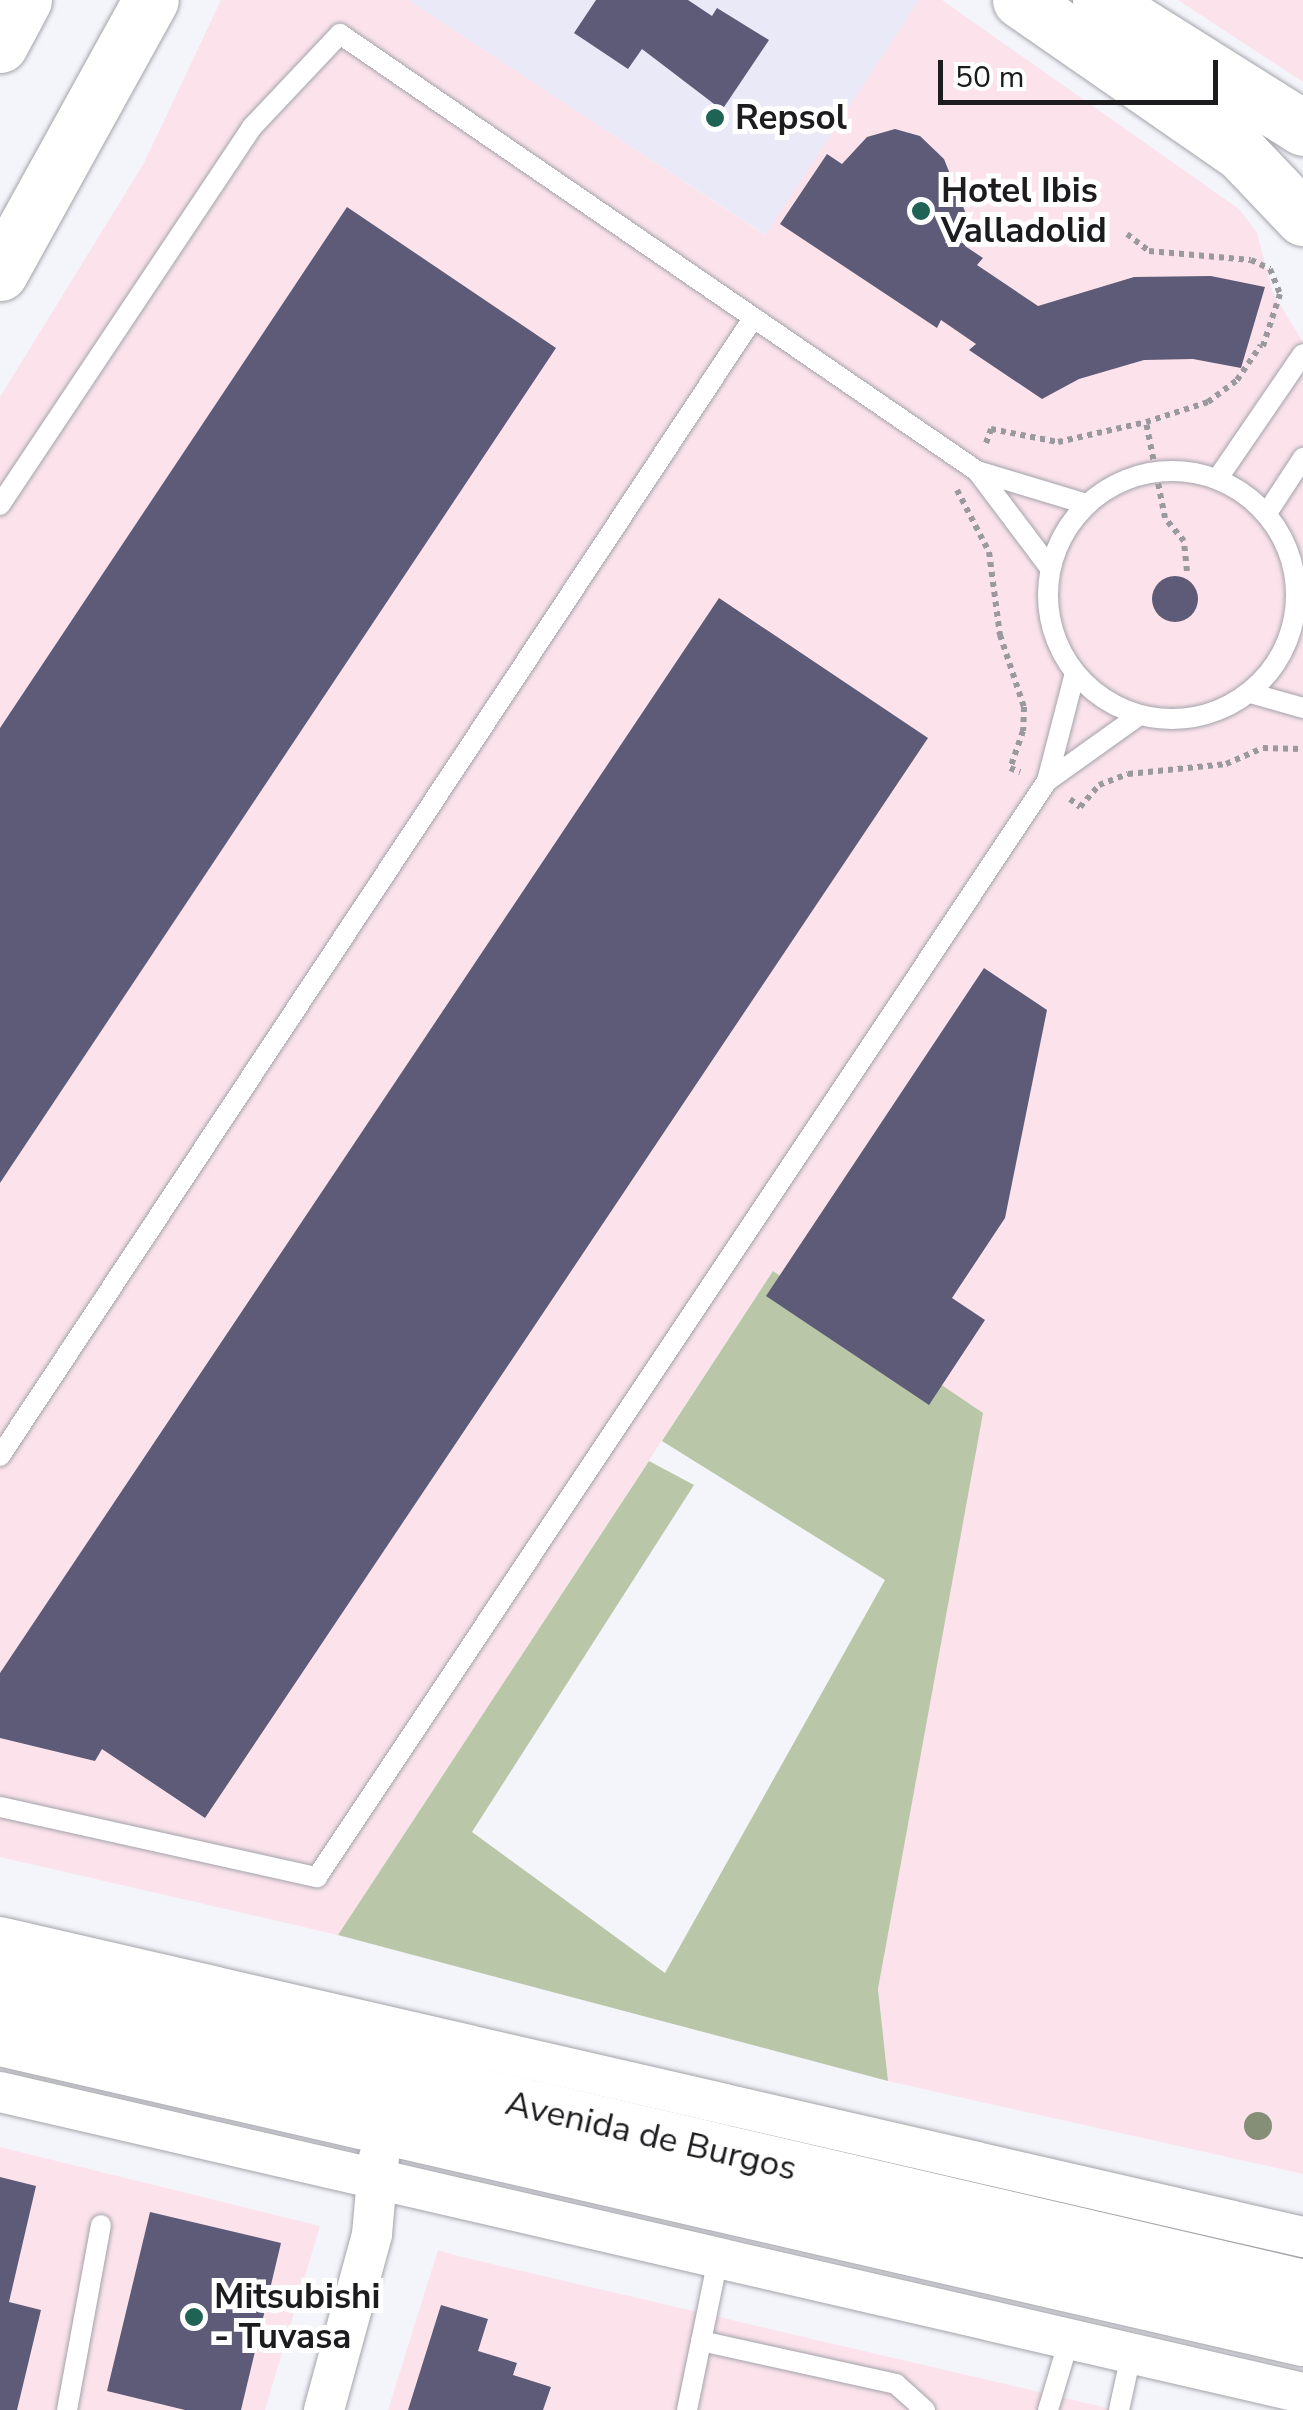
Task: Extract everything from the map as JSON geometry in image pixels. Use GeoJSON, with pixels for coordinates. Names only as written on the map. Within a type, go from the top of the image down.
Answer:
{"type":"FeatureCollection","features":[{"type":"Feature","properties":{"kind":"main road"},"geometry":{"type":"LineString","coordinates":[[0,45],[24,0]]}},
{"type":"Feature","properties":{"kind":"main road"},"geometry":{"type":"LineString","coordinates":[[0,274],[151,0]]}},
{"type":"Feature","properties":{"kind":"main road"},"geometry":{"type":"LineString","coordinates":[[1020,0],[1241,152],[1303,218]]}},
{"type":"Feature","properties":{"kind":"main road"},"geometry":{"type":"LineString","coordinates":[[1100,0],[1303,128]]}},
{"type":"Feature","properties":{"kind":"main road"},"geometry":{"type":"LineString","coordinates":[[0,1970],[60,1998]]}},
{"type":"Feature","properties":{"kind":"main road","name":"Avenida de Burgos"},"geometry":{"type":"LineString","coordinates":[[0,1984],[60,1998],[386,2129],[1141,2250],[1303,2287]]}},
{"type":"Feature","properties":{"kind":"main road","name":"Avenida de Burgos"},"geometry":{"type":"LineString","coordinates":[[0,2038],[1303,2338]]}},
{"type":"Feature","properties":{"kind":"street","name":"Avenida de Burgos"},"geometry":{"type":"LineString","coordinates":[[0,1937],[482,2044],[1303,2237]]}},
{"type":"Feature","properties":{"kind":"street"},"geometry":{"type":"LineString","coordinates":[[324,2410],[372,2234],[386,2129],[404,2049],[482,2044]]}},
{"type":"Feature","properties":{"kind":"street","name":"Avenida de Burgos"},"geometry":{"type":"LineString","coordinates":[[0,2092],[386,2129],[718,2258],[1303,2393]]}},
{"type":"Feature","properties":{"kind":"street"},"geometry":{"type":"LineString","coordinates":[[920,2147],[1141,2250]]}},
{"type":"Feature","properties":{"kind":"street"},"geometry":{"type":"LineString","coordinates":[[799,2221],[979,2319]]}},
{"type":"Feature","properties":{"kind":"lane"},"geometry":{"type":"LineString","coordinates":[[0,505],[252,127],[340,34],[977,471],[1086,504]]}},
{"type":"Feature","properties":{"kind":"lane"},"geometry":{"type":"LineString","coordinates":[[0,1456],[752,320]]}},
{"type":"Feature","properties":{"kind":"lane"},"geometry":{"type":"LineString","coordinates":[[1218,478],[1297,362]]}},
{"type":"Feature","properties":{"kind":"lane"},"geometry":{"type":"LineString","coordinates":[[1267,514],[1303,458]]}},
{"type":"Feature","properties":{"kind":"lane"},"geometry":{"type":"LineString","coordinates":[[1157,470],[1218,478],[1267,514],[1288,548],[1298,634],[1250,694],[1196,718],[1138,716],[1103,700],[1075,674],[1052,623],[1050,568],[1063,533],[1086,504],[1119,482],[1157,470]]}},
{"type":"Feature","properties":{"kind":"lane"},"geometry":{"type":"LineString","coordinates":[[977,471],[1050,568]]}},
{"type":"Feature","properties":{"kind":"lane"},"geometry":{"type":"LineString","coordinates":[[0,1807],[317,1877],[1047,781],[1075,674]]}},
{"type":"Feature","properties":{"kind":"lane"},"geometry":{"type":"LineString","coordinates":[[1250,694],[1303,708]]}},
{"type":"Feature","properties":{"kind":"lane"},"geometry":{"type":"LineString","coordinates":[[1047,781],[1138,716]]}},
{"type":"Feature","properties":{"kind":"lane"},"geometry":{"type":"LineString","coordinates":[[67,2410],[102,2225]]}},
{"type":"Feature","properties":{"kind":"lane"},"geometry":{"type":"LineString","coordinates":[[687,2410],[718,2258]]}},
{"type":"Feature","properties":{"kind":"lane"},"geometry":{"type":"LineString","coordinates":[[701,2340],[896,2384],[925,2410]]}},
{"type":"Feature","properties":{"kind":"lane"},"geometry":{"type":"LineString","coordinates":[[1048,2410],[1070,2340]]}},
{"type":"Feature","properties":{"kind":"lane"},"geometry":{"type":"LineString","coordinates":[[1119,2410],[1131,2355]]}},
{"type":"Feature","properties":{"kind":"path"},"geometry":{"type":"LineString","coordinates":[[1126,234],[1149,251],[1251,260],[1270,269],[1280,294],[1274,326],[1237,380],[1208,402],[1146,422],[1058,442],[991,429],[977,471],[953,494],[989,552],[1000,635],[1024,708],[1024,732],[1010,768],[1047,781],[1080,807],[1099,785],[1128,774],[1226,764],[1264,748],[1303,749]]}},
{"type":"Feature","properties":{"kind":"path"},"geometry":{"type":"LineString","coordinates":[[1261,345],[1297,362]]}},
{"type":"Feature","properties":{"kind":"path"},"geometry":{"type":"LineString","coordinates":[[1146,422],[1165,518],[1184,541],[1187,571]]}},
{"type":"Feature","properties":{"kind":"shaded area"},"geometry":{"type":"Polygon","coordinates":[[[221,0],[408,0],[765,235],[919,0],[942,0],[1239,209],[1257,233],[1273,293],[1303,342],[1303,2174],[888,2081],[878,1989],[982,1414],[773,1271],[338,1935],[0,1857],[0,397],[144,163],[221,0]]]}},
{"type":"Feature","properties":{"kind":"shaded area","name":"Repsol"},"geometry":{"type":"Polygon","coordinates":[[[408,0],[919,0],[766,235],[408,0]]]}},
{"type":"Feature","properties":{"kind":"shaded area"},"geometry":{"type":"Polygon","coordinates":[[[1178,0],[1303,0],[1303,82],[1178,0]]]}},
{"type":"Feature","properties":{"kind":"shaded area"},"geometry":{"type":"Polygon","coordinates":[[[0,2147],[320,2226],[265,2410],[0,2410],[0,2147]]]}},
{"type":"Feature","properties":{"kind":"shaded area"},"geometry":{"type":"Polygon","coordinates":[[[438,2250],[458,2256],[1116,2410],[388,2410],[438,2250]]]}},
{"type":"Feature","properties":{"kind":"green space"},"geometry":{"type":"Polygon","coordinates":[[[773,1271],[983,1413],[878,1989],[888,2081],[338,1935],[649,1461],[694,1485],[472,1832],[665,1973],[885,1580],[662,1441],[773,1271]]]}},
{"type":"Feature","properties":{"kind":"building"},"geometry":{"type":"Polygon","coordinates":[[[596,0],[688,0],[712,16],[717,8],[769,40],[722,110],[642,49],[628,69],[574,33],[596,0]]]}},
{"type":"Feature","properties":{"kind":"building"},"geometry":{"type":"Polygon","coordinates":[[[895,129],[920,136],[944,159],[968,219],[965,246],[983,258],[977,265],[1038,306],[1134,277],[1211,276],[1265,287],[1241,368],[1193,359],[1144,360],[1079,379],[1042,399],[969,350],[976,344],[941,320],[937,328],[780,224],[827,154],[842,164],[867,137],[895,129]]]}},
{"type":"Feature","properties":{"kind":"building"},"geometry":{"type":"Polygon","coordinates":[[[347,207],[556,348],[0,1183],[0,728],[347,207]]]}},
{"type":"Feature","properties":{"kind":"building"},"geometry":{"type":"Polygon","coordinates":[[[1175,576],[1192,582],[1198,599],[1192,616],[1175,622],[1158,616],[1152,599],[1158,582],[1175,576]]]}},
{"type":"Feature","properties":{"kind":"building"},"geometry":{"type":"Polygon","coordinates":[[[719,598],[928,738],[205,1818],[102,1749],[95,1761],[0,1738],[0,1673],[719,598]]]}},
{"type":"Feature","properties":{"kind":"building"},"geometry":{"type":"Polygon","coordinates":[[[984,968],[1047,1010],[1005,1218],[952,1298],[985,1320],[929,1405],[766,1296],[984,968]]]}},
{"type":"Feature","properties":{"kind":"building"},"geometry":{"type":"Polygon","coordinates":[[[0,2177],[36,2186],[9,2302],[41,2310],[17,2410],[0,2410],[0,2177]]]}},
{"type":"Feature","properties":{"kind":"building","name":"Mitsubishi - Tuvasa"},"geometry":{"type":"Polygon","coordinates":[[[150,2212],[281,2243],[241,2410],[185,2410],[107,2391],[150,2212]]]}},
{"type":"Feature","properties":{"kind":"building"},"geometry":{"type":"Polygon","coordinates":[[[441,2305],[488,2319],[478,2351],[517,2363],[513,2375],[551,2387],[543,2410],[408,2410],[441,2305]]]}},
{"type":"Feature","properties":{"kind":"place","name":"Repsol"},"geometry":{"type":"Point","coordinates":[715,118]}},
{"type":"Feature","properties":{"kind":"place","name":"Hotel Ibis Valladolid"},"geometry":{"type":"Point","coordinates":[921,211]}},
{"type":"Feature","properties":{"kind":"place","name":"Mitsubishi - Tuvasa"},"geometry":{"type":"Point","coordinates":[194,2317]}}]}
